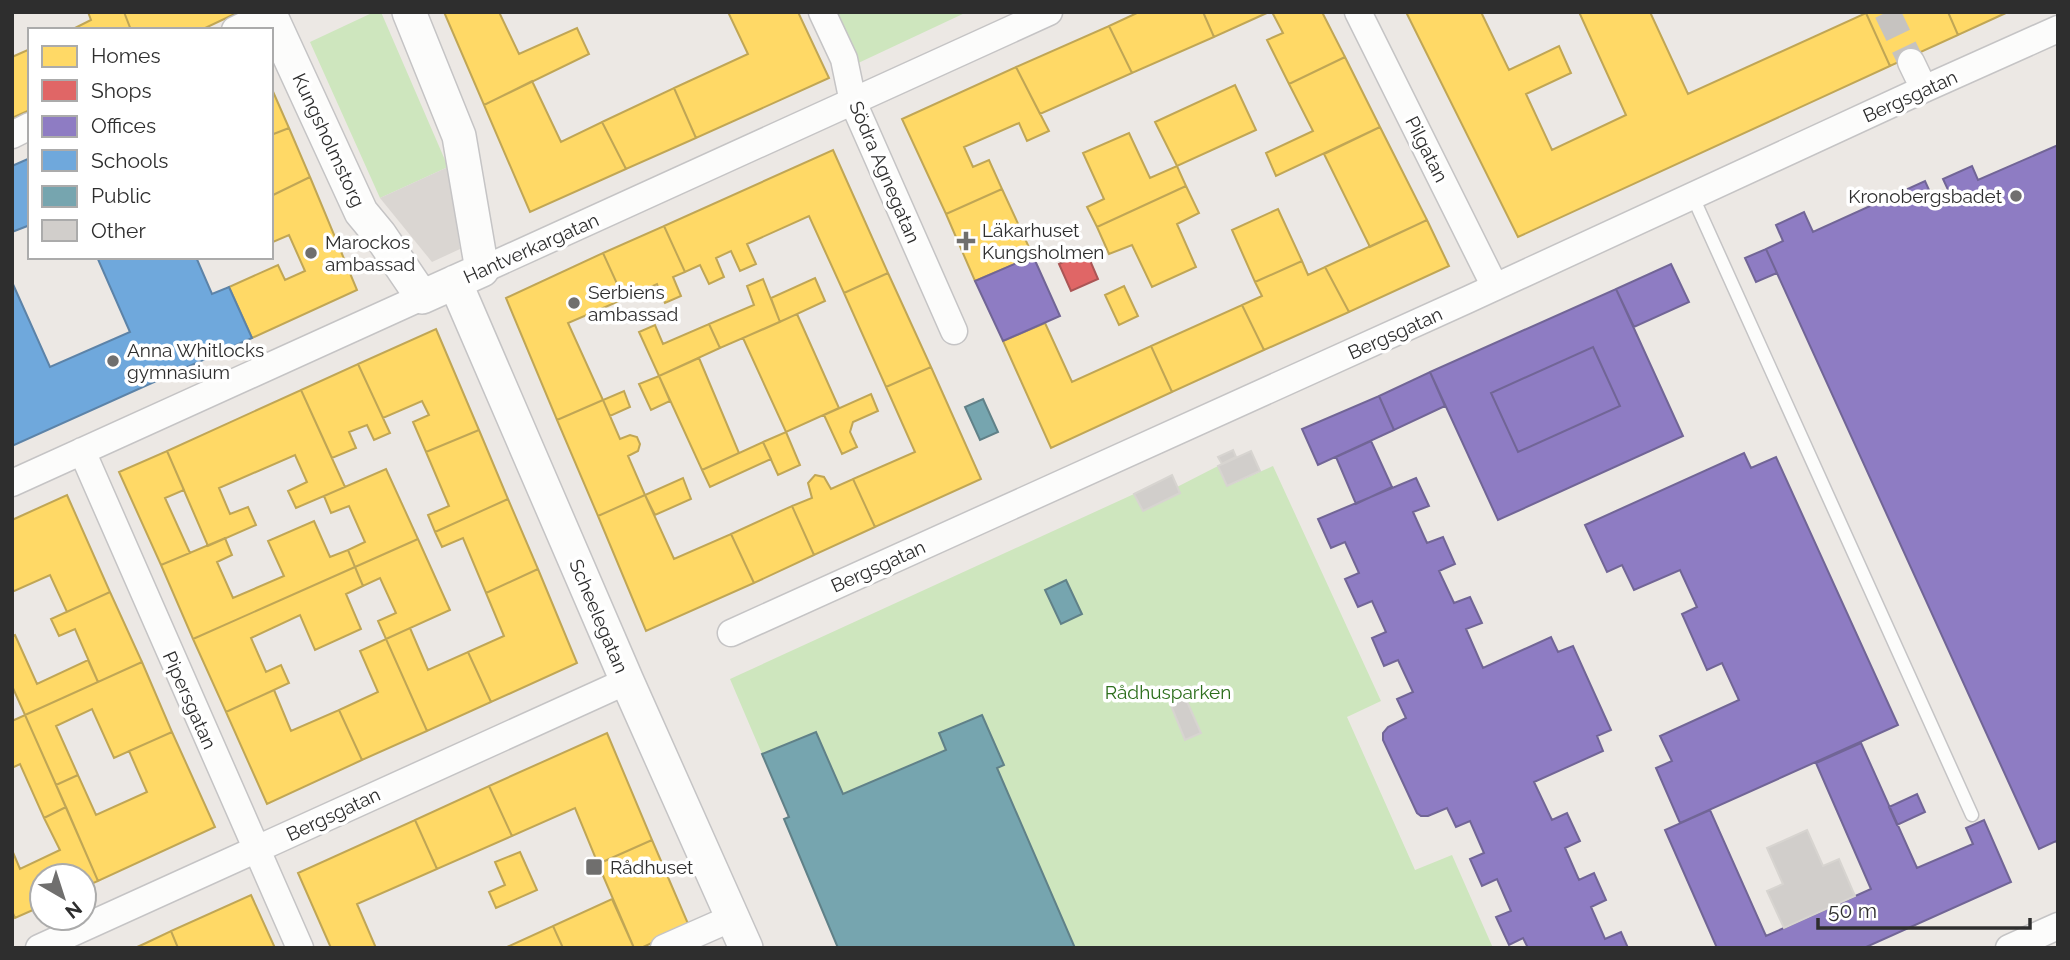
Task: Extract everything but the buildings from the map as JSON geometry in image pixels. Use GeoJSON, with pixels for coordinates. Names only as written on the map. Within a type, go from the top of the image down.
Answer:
{"type":"FeatureCollection","features":[{"type":"Feature","properties":{"kind":"street"},"geometry":{"type":"LineString","coordinates":[[410,12],[459,136],[469,276]]}},
{"type":"Feature","properties":{"kind":"street","name":"Södra Agnegatan"},"geometry":{"type":"LineString","coordinates":[[822,12],[844,59],[853,102],[954,331]]}},
{"type":"Feature","properties":{"kind":"street","name":"Hantverkargatan"},"geometry":{"type":"LineString","coordinates":[[12,483],[1049,12]]}},
{"type":"Feature","properties":{"kind":"street","name":"Pilgatan"},"geometry":{"type":"LineString","coordinates":[[1358,12],[1495,287]]}},
{"type":"Feature","properties":{"kind":"street"},"geometry":{"type":"LineString","coordinates":[[239,28],[270,13]]}},
{"type":"Feature","properties":{"kind":"street","name":"Kungsholmstorg"},"geometry":{"type":"LineString","coordinates":[[270,13],[361,212],[422,297]]}},
{"type":"Feature","properties":{"kind":"street","name":"Bergsgatan"},"geometry":{"type":"LineString","coordinates":[[731,633],[2058,29]]}},
{"type":"Feature","properties":{"kind":"street"},"geometry":{"type":"LineString","coordinates":[[1911,62],[1924,89]]}},
{"type":"Feature","properties":{"kind":"street"},"geometry":{"type":"LineString","coordinates":[[12,135],[28,128]]}},
{"type":"Feature","properties":{"kind":"street","name":"Scheelegatan"},"geometry":{"type":"LineString","coordinates":[[469,276],[627,681],[746,948]]}},
{"type":"Feature","properties":{"kind":"street","name":"Pipersgatan"},"geometry":{"type":"LineString","coordinates":[[82,452],[300,948]]}},
{"type":"Feature","properties":{"kind":"street","name":"Bergsgatan"},"geometry":{"type":"LineString","coordinates":[[39,948],[627,681]]}},
{"type":"Feature","properties":{"kind":"street"},"geometry":{"type":"LineString","coordinates":[[664,948],[733,918]]}},
{"type":"Feature","properties":{"kind":"street"},"geometry":{"type":"LineString","coordinates":[[2009,948],[2058,926]]}},
{"type":"Feature","properties":{"kind":"lane"},"geometry":{"type":"LineString","coordinates":[[1692,195],[1972,815]]}},
{"type":"Feature","properties":{"kind":"green space"},"geometry":{"type":"Polygon","coordinates":[[[374,12],[381,12],[448,167],[380,198],[310,42],[374,12]]]}},
{"type":"Feature","properties":{"kind":"green space"},"geometry":{"type":"Polygon","coordinates":[[[830,12],[967,12],[854,65],[830,12]]]}},
{"type":"Feature","properties":{"kind":"green space","name":"Rådhusparken"},"geometry":{"type":"Polygon","coordinates":[[[1218,466],[1228,486],[1273,466],[1381,701],[1347,717],[1415,870],[1452,855],[1493,948],[1075,948],[997,768],[946,750],[843,794],[816,732],[762,754],[730,679],[1134,494],[1143,511],[1180,493],[1177,487],[1218,466]]]}},
{"type":"Feature","properties":{"kind":"shaded area"},"geometry":{"type":"Polygon","coordinates":[[[448,167],[460,249],[432,262],[380,198],[448,167]]]}},
{"type":"Feature","properties":{"kind":"tunnel"},"geometry":{"type":"LineString","coordinates":[[1887,12],[1911,62]]}},
{"type":"Feature","properties":{"kind":"place","name":"Kronobergsbadet"},"geometry":{"type":"Point","coordinates":[2016,196]}},
{"type":"Feature","properties":{"kind":"place","name":"Läkarhuset Kungsholmen"},"geometry":{"type":"Point","coordinates":[966,241]}},
{"type":"Feature","properties":{"kind":"place","name":"Marockos ambassad"},"geometry":{"type":"Point","coordinates":[311,253]}},
{"type":"Feature","properties":{"kind":"place","name":"Serbiens ambassad"},"geometry":{"type":"Point","coordinates":[574,303]}},
{"type":"Feature","properties":{"kind":"place","name":"Anna Whitlocks gymnasium"},"geometry":{"type":"Point","coordinates":[113,361]}},
{"type":"Feature","properties":{"kind":"place","name":"Rådhuset"},"geometry":{"type":"Point","coordinates":[594,867]}}]}
